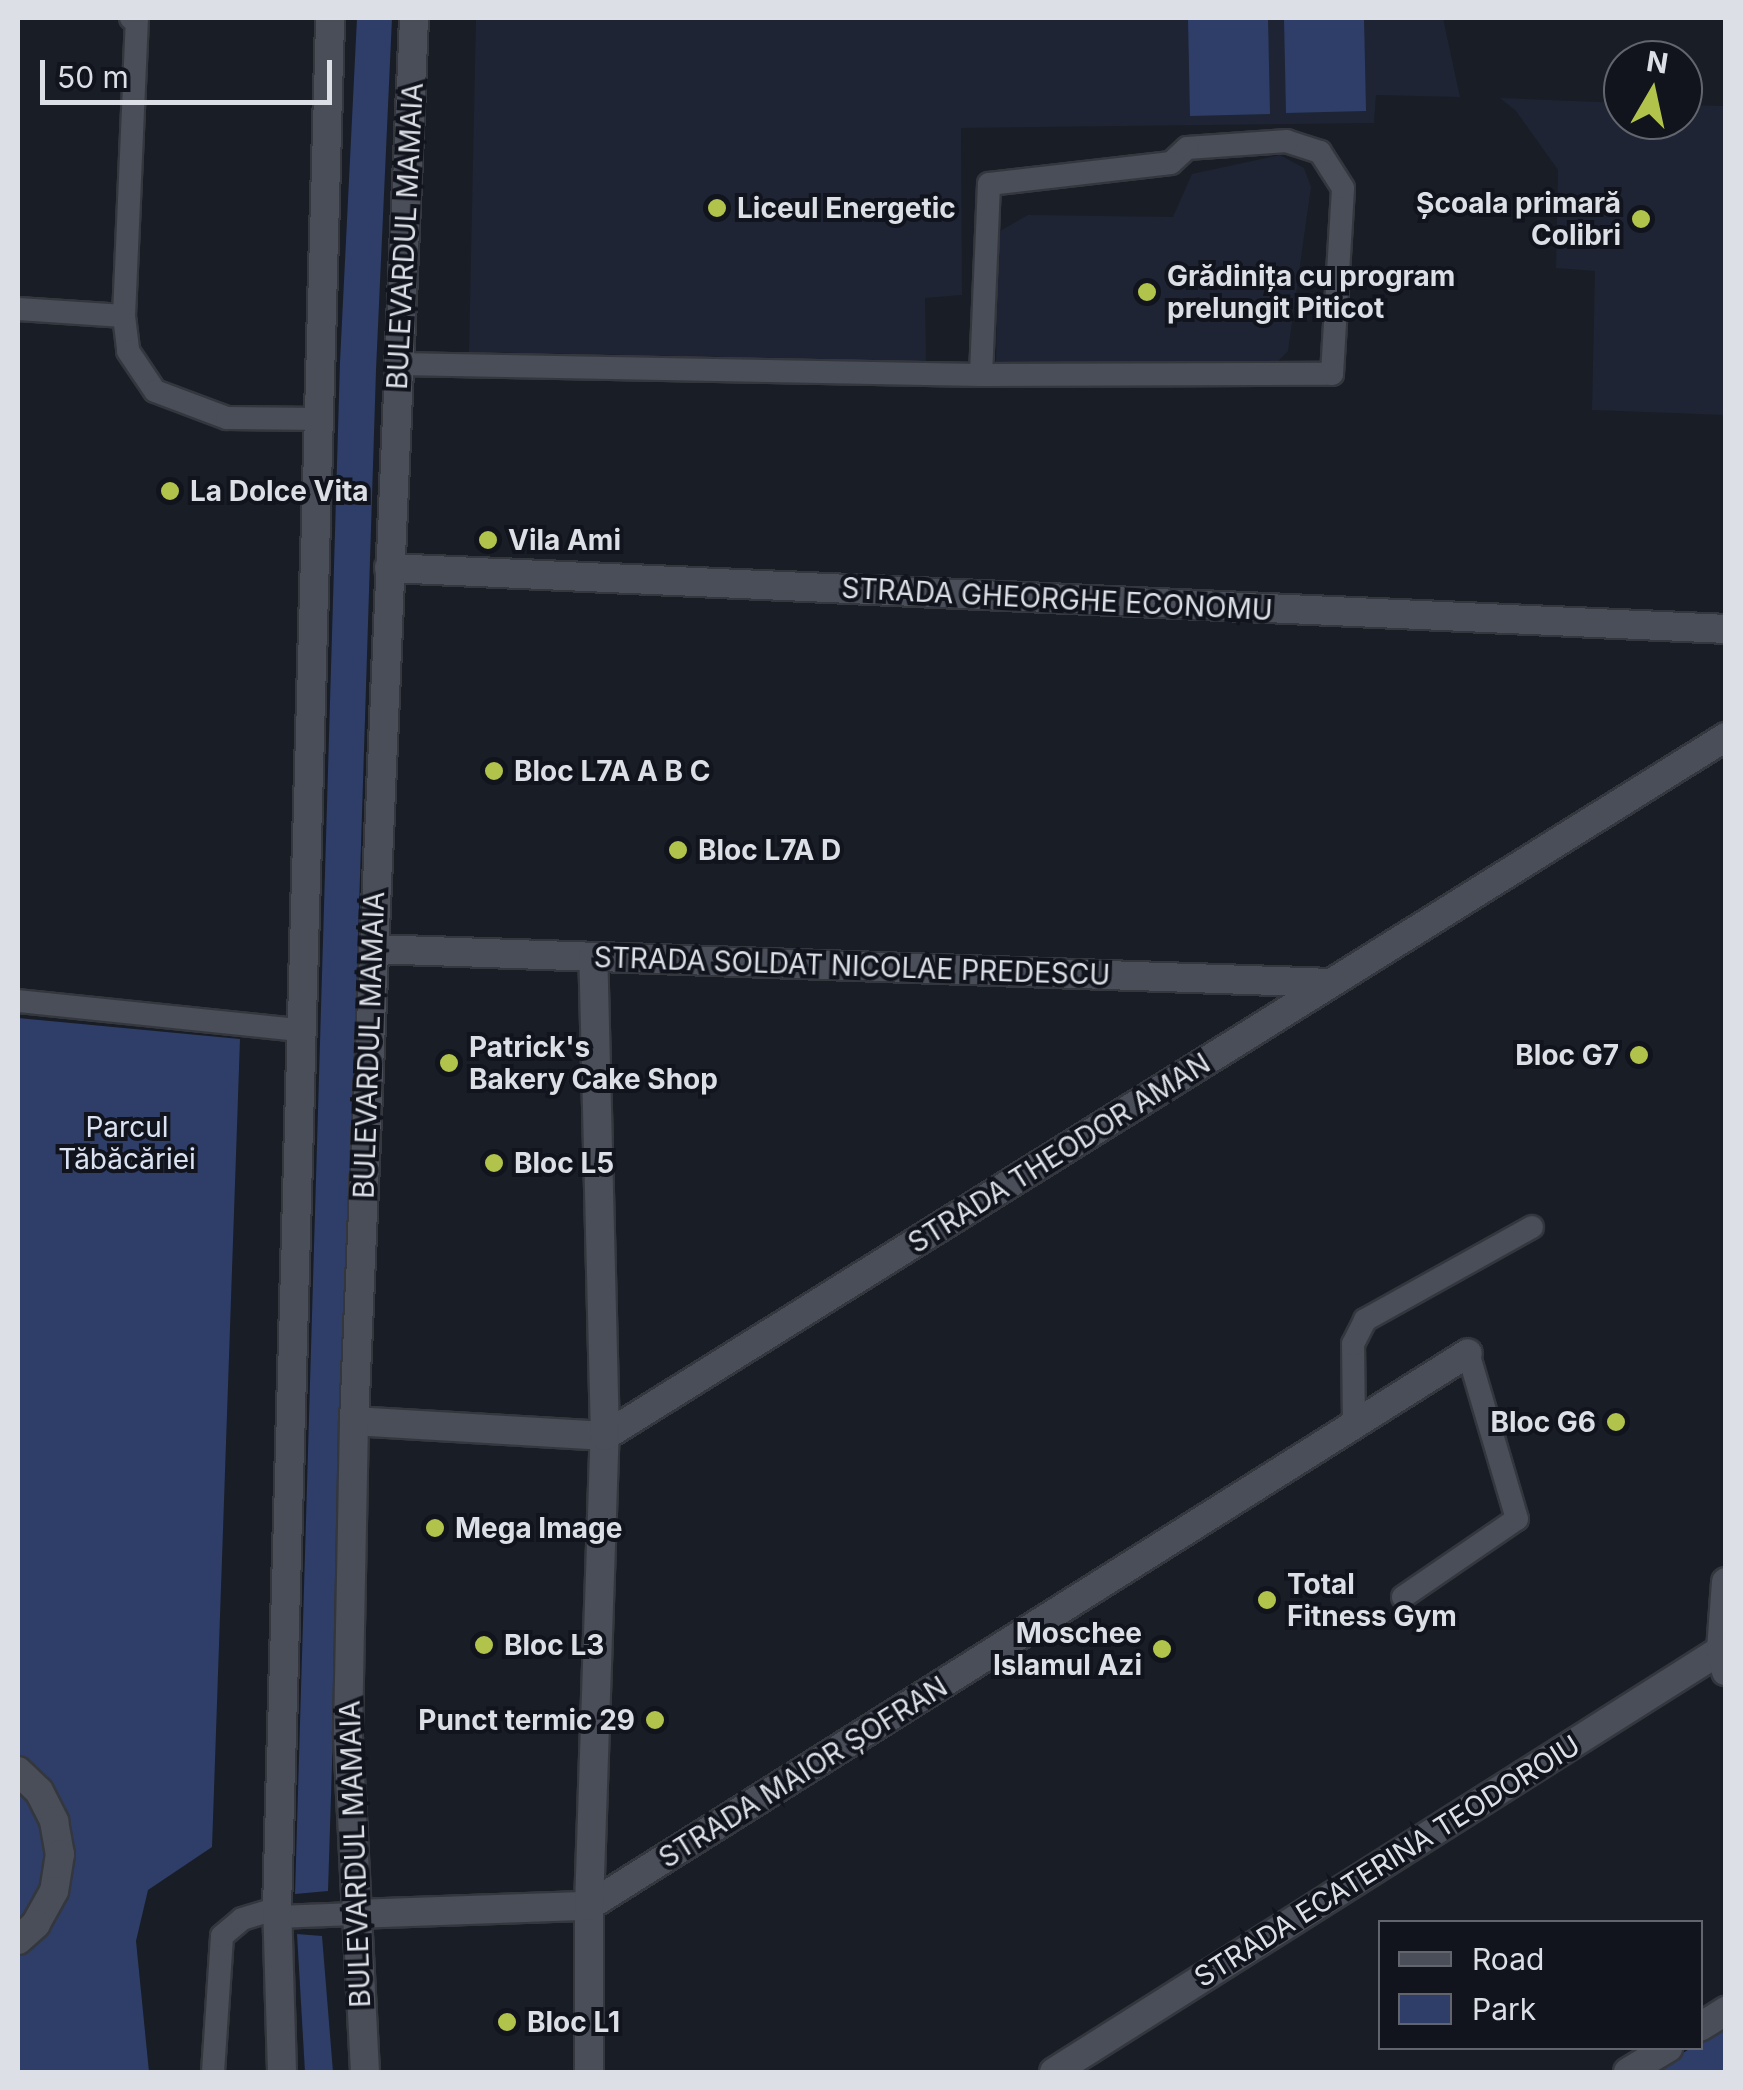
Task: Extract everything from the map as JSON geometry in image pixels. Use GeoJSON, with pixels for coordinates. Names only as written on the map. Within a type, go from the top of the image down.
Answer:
{"type":"FeatureCollection","features":[{"type":"Feature","properties":{"kind":"street"},"geometry":{"type":"LineString","coordinates":[[282,2072],[277,1912],[330,18]]}},
{"type":"Feature","properties":{"kind":"street","name":"BULEVARDUL MAMAIA"},"geometry":{"type":"LineString","coordinates":[[365,2072],[348,1733],[354,1420],[414,18]]}},
{"type":"Feature","properties":{"kind":"street","name":"STRADA GHEORGHE ECONOMU"},"geometry":{"type":"LineString","coordinates":[[389,568],[1726,630]]}},
{"type":"Feature","properties":{"kind":"street","name":"STRADA THEODOR AMAN"},"geometry":{"type":"LineString","coordinates":[[605,1436],[1726,736]]}},
{"type":"Feature","properties":{"kind":"street","name":"STRADA SOLDAT NICOLAE PREDESCU"},"geometry":{"type":"LineString","coordinates":[[373,949],[1330,984]]}},
{"type":"Feature","properties":{"kind":"street"},"geometry":{"type":"LineString","coordinates":[[589,2072],[590,1906],[605,1436],[594,956]]}},
{"type":"Feature","properties":{"kind":"street","name":"STRADA MAIOR ȘOFRAN"},"geometry":{"type":"LineString","coordinates":[[590,1906],[1468,1352]]}},
{"type":"Feature","properties":{"kind":"street"},"geometry":{"type":"LineString","coordinates":[[354,1420],[605,1436]]}},
{"type":"Feature","properties":{"kind":"street"},"geometry":{"type":"LineString","coordinates":[[1723,1660],[1726,1582]]}},
{"type":"Feature","properties":{"kind":"street","name":"STRADA ECATERINA TEODOROIU"},"geometry":{"type":"LineString","coordinates":[[1054,2072],[1723,1660]]}},
{"type":"Feature","properties":{"kind":"street"},"geometry":{"type":"LineString","coordinates":[[18,1771],[38,1791],[54,1821],[60,1854],[54,1891],[36,1924],[18,1940]]}},
{"type":"Feature","properties":{"kind":"street"},"geometry":{"type":"LineString","coordinates":[[356,1914],[590,1906]]}},
{"type":"Feature","properties":{"kind":"street"},"geometry":{"type":"LineString","coordinates":[[1703,2025],[1726,2011]]}},
{"type":"Feature","properties":{"kind":"street"},"geometry":{"type":"LineString","coordinates":[[1628,2072],[1665,2050]]}},
{"type":"Feature","properties":{"kind":"lane"},"geometry":{"type":"LineString","coordinates":[[131,18],[138,18],[124,316],[128,351],[155,391],[226,418],[318,419]]}},
{"type":"Feature","properties":{"kind":"lane"},"geometry":{"type":"LineString","coordinates":[[400,364],[981,375],[1332,374],[1343,188],[1320,152],[1287,141],[1187,148],[1171,163],[988,184],[981,375]]}},
{"type":"Feature","properties":{"kind":"lane"},"geometry":{"type":"LineString","coordinates":[[18,309],[124,316]]}},
{"type":"Feature","properties":{"kind":"lane"},"geometry":{"type":"LineString","coordinates":[[18,1001],[301,1030]]}},
{"type":"Feature","properties":{"kind":"lane"},"geometry":{"type":"LineString","coordinates":[[1354,1424],[1354,1344],[1365,1320],[1532,1227]]}},
{"type":"Feature","properties":{"kind":"lane"},"geometry":{"type":"LineString","coordinates":[[1403,1597],[1516,1520],[1468,1352]]}},
{"type":"Feature","properties":{"kind":"lane"},"geometry":{"type":"LineString","coordinates":[[213,2072],[222,1936],[242,1919],[277,1912],[356,1914]]}},
{"type":"Feature","properties":{"kind":"shaded area","name":"Liceul Energetic"},"geometry":{"type":"Polygon","coordinates":[[[476,18],[1443,18],[1460,97],[1376,95],[1374,123],[961,128],[962,295],[925,298],[926,361],[469,352],[476,18]]]}},
{"type":"Feature","properties":{"kind":"shaded area","name":"Școala primară Colibri"},"geometry":{"type":"Polygon","coordinates":[[[1500,98],[1603,102],[1603,140],[1703,140],[1703,105],[1725,106],[1725,415],[1592,410],[1595,271],[1556,268],[1558,170],[1516,111],[1500,98]]]}},
{"type":"Feature","properties":{"kind":"shaded area","name":"Grădinița cu program prelungit Piticot"},"geometry":{"type":"Polygon","coordinates":[[[1280,155],[1304,168],[1311,187],[1288,351],[1275,364],[996,362],[998,232],[1028,215],[1173,217],[1192,174],[1280,155]]]}},
{"type":"Feature","properties":{"kind":"green space"},"geometry":{"type":"Polygon","coordinates":[[[357,18],[392,18],[376,370],[328,1891],[295,1894],[340,362],[357,18]]]}},
{"type":"Feature","properties":{"kind":"green space"},"geometry":{"type":"Polygon","coordinates":[[[1188,18],[1268,18],[1270,114],[1190,116],[1188,18]]]}},
{"type":"Feature","properties":{"kind":"green space"},"geometry":{"type":"Polygon","coordinates":[[[1284,18],[1364,18],[1366,111],[1286,113],[1284,18]]]}},
{"type":"Feature","properties":{"kind":"green space","name":"Parcul Tăbăcăriei"},"geometry":{"type":"Polygon","coordinates":[[[18,1018],[240,1039],[212,1847],[148,1890],[136,1941],[149,2072],[18,2072],[18,1018]]]}},
{"type":"Feature","properties":{"kind":"green space"},"geometry":{"type":"Polygon","coordinates":[[[297,1934],[322,1936],[333,2072],[305,2072],[297,1934]]]}},
{"type":"Feature","properties":{"kind":"green space"},"geometry":{"type":"Polygon","coordinates":[[[1725,2025],[1725,2072],[1653,2072],[1688,2050],[1703,2050],[1703,2040],[1725,2025]]]}},
{"type":"Feature","properties":{"kind":"place","name":"Liceul Energetic"},"geometry":{"type":"Point","coordinates":[717,208]}},
{"type":"Feature","properties":{"kind":"place","name":"Școala primară Colibri"},"geometry":{"type":"Point","coordinates":[1641,219]}},
{"type":"Feature","properties":{"kind":"place","name":"Grădinița cu program prelungit Piticot"},"geometry":{"type":"Point","coordinates":[1147,292]}},
{"type":"Feature","properties":{"kind":"place","name":"La Dolce Vita"},"geometry":{"type":"Point","coordinates":[170,491]}},
{"type":"Feature","properties":{"kind":"place","name":"Vila Ami"},"geometry":{"type":"Point","coordinates":[488,540]}},
{"type":"Feature","properties":{"kind":"place","name":"Bloc L7A A B C"},"geometry":{"type":"Point","coordinates":[494,771]}},
{"type":"Feature","properties":{"kind":"place","name":"Bloc L7A D"},"geometry":{"type":"Point","coordinates":[678,850]}},
{"type":"Feature","properties":{"kind":"place","name":"Bloc G7"},"geometry":{"type":"Point","coordinates":[1639,1055]}},
{"type":"Feature","properties":{"kind":"place","name":"Patrick's Bakery Cake Shop"},"geometry":{"type":"Point","coordinates":[449,1063]}},
{"type":"Feature","properties":{"kind":"place","name":"Bloc L5"},"geometry":{"type":"Point","coordinates":[494,1163]}},
{"type":"Feature","properties":{"kind":"place","name":"Bloc G6"},"geometry":{"type":"Point","coordinates":[1616,1422]}},
{"type":"Feature","properties":{"kind":"place","name":"Mega Image"},"geometry":{"type":"Point","coordinates":[435,1528]}},
{"type":"Feature","properties":{"kind":"place","name":"Total Fitness Gym"},"geometry":{"type":"Point","coordinates":[1267,1600]}},
{"type":"Feature","properties":{"kind":"place","name":"Bloc L3"},"geometry":{"type":"Point","coordinates":[484,1645]}},
{"type":"Feature","properties":{"kind":"place","name":"Moschee Islamul Azi"},"geometry":{"type":"Point","coordinates":[1162,1649]}},
{"type":"Feature","properties":{"kind":"place","name":"Punct termic 29"},"geometry":{"type":"Point","coordinates":[655,1720]}},
{"type":"Feature","properties":{"kind":"place","name":"Bloc L1"},"geometry":{"type":"Point","coordinates":[507,2022]}}]}
